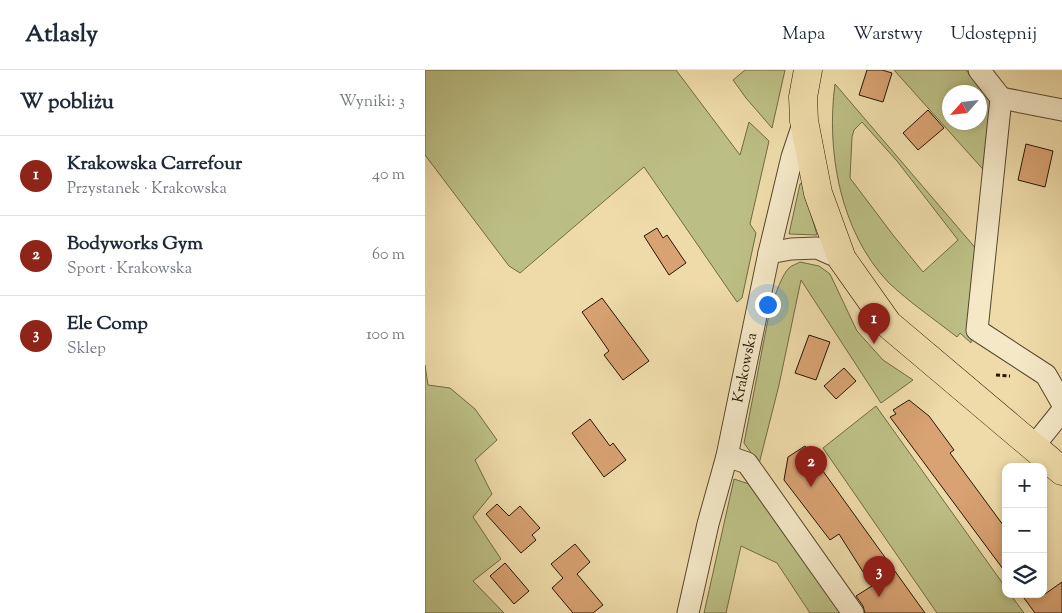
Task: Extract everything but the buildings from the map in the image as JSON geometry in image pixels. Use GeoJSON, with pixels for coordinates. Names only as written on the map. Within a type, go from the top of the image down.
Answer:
{"type":"FeatureCollection","features":[{"type":"Feature","properties":{"kind":"main road","name":"Krakowska"},"geometry":{"type":"LineString","coordinates":[[808,70],[803,97],[804,121],[818,193],[842,259],[888,324],[1062,471]]}},
{"type":"Feature","properties":{"kind":"street"},"geometry":{"type":"LineString","coordinates":[[979,70],[1001,98],[1062,110]]}},
{"type":"Feature","properties":{"kind":"street"},"geometry":{"type":"LineString","coordinates":[[1001,98],[977,330],[1046,375],[1062,403]]}},
{"type":"Feature","properties":{"kind":"street","name":"Krakowska"},"geometry":{"type":"LineString","coordinates":[[688,613],[708,524],[727,456],[769,253],[792,156],[804,121]]}},
{"type":"Feature","properties":{"kind":"street"},"geometry":{"type":"LineString","coordinates":[[769,253],[791,249],[817,248],[842,259]]}},
{"type":"Feature","properties":{"kind":"street"},"geometry":{"type":"LineString","coordinates":[[1033,447],[1062,411]]}},
{"type":"Feature","properties":{"kind":"street"},"geometry":{"type":"LineString","coordinates":[[727,456],[747,463],[853,613]]}},
{"type":"Feature","properties":{"kind":"green space"},"geometry":{"type":"Polygon","coordinates":[[[425,70],[676,70],[740,155],[749,122],[769,141],[750,224],[756,233],[742,298],[737,302],[644,167],[520,273],[509,266],[425,155],[425,70]]]}},
{"type":"Feature","properties":{"kind":"green space"},"geometry":{"type":"Polygon","coordinates":[[[745,70],[785,70],[772,128],[733,80],[745,70]]]}},
{"type":"Feature","properties":{"kind":"green space"},"geometry":{"type":"Polygon","coordinates":[[[894,70],[966,70],[979,85],[942,85],[942,124],[894,70]]]}},
{"type":"Feature","properties":{"kind":"green space"},"geometry":{"type":"Polygon","coordinates":[[[835,84],[978,251],[979,269],[971,343],[960,333],[957,337],[888,282],[872,262],[858,239],[840,189],[835,163],[833,110],[835,84]],[[862,122],[854,130],[850,178],[923,272],[958,240],[897,161],[862,122]]]}},
{"type":"Feature","properties":{"kind":"green space"},"geometry":{"type":"Polygon","coordinates":[[[987,94],[994,102],[989,176],[948,130],[987,130],[987,94]]]}},
{"type":"Feature","properties":{"kind":"green space"},"geometry":{"type":"Polygon","coordinates":[[[802,183],[817,235],[789,234],[800,184],[802,183]]]}},
{"type":"Feature","properties":{"kind":"green space"},"geometry":{"type":"Polygon","coordinates":[[[800,262],[819,266],[830,274],[857,331],[883,360],[913,380],[881,403],[801,280],[779,385],[759,464],[744,443],[771,304],[786,271],[800,262]]]}},
{"type":"Feature","properties":{"kind":"green space"},"geometry":{"type":"Polygon","coordinates":[[[425,365],[428,385],[450,388],[475,409],[497,440],[475,460],[492,494],[473,517],[501,559],[473,581],[504,613],[425,613],[425,365]]]}},
{"type":"Feature","properties":{"kind":"green space"},"geometry":{"type":"Polygon","coordinates":[[[876,406],[1002,582],[1002,598],[1013,598],[1024,613],[937,613],[823,448],[876,406]]]}},
{"type":"Feature","properties":{"kind":"green space"},"geometry":{"type":"Polygon","coordinates":[[[734,479],[755,486],[846,613],[810,613],[777,563],[741,546],[726,613],[704,613],[734,479]]]}},
{"type":"Feature","properties":{"kind":"place","name":"Krakowska Carrefour"},"geometry":{"type":"Point","coordinates":[874,344]}},
{"type":"Feature","properties":{"kind":"place","name":"Bodyworks Gym"},"geometry":{"type":"Point","coordinates":[811,487]}},
{"type":"Feature","properties":{"kind":"place","name":"Ele Comp"},"geometry":{"type":"Point","coordinates":[879,597]}}]}
